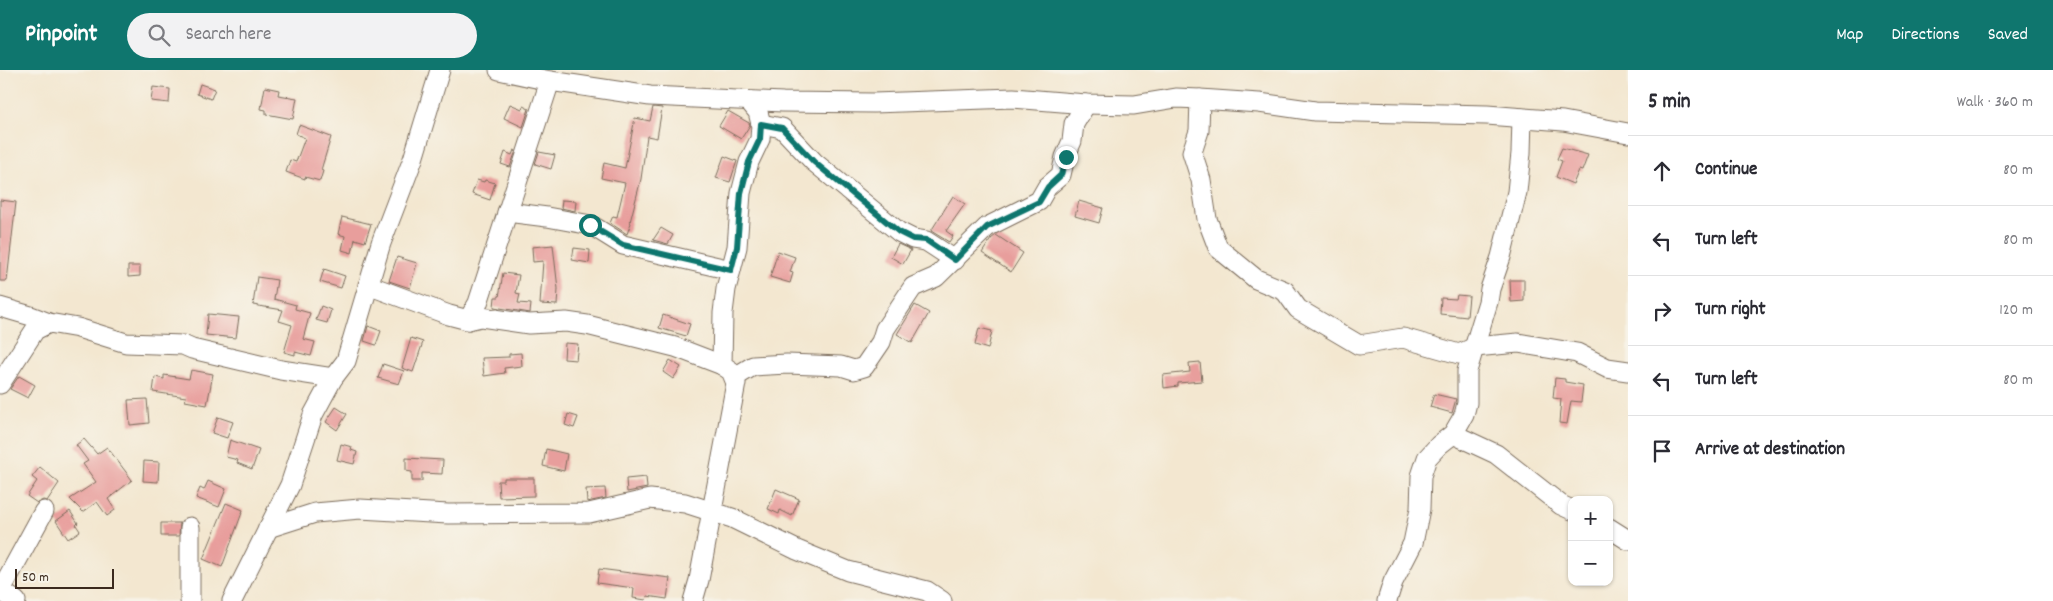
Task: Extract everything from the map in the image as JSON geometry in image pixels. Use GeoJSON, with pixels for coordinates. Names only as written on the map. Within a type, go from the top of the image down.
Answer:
{"type":"FeatureCollection","features":[{"type":"Feature","properties":{"kind":"street"},"geometry":{"type":"LineString","coordinates":[[232,601],[290,485],[313,415],[333,378],[346,361],[381,243],[413,159],[440,70]]}},
{"type":"Feature","properties":{"kind":"street"},"geometry":{"type":"LineString","coordinates":[[499,70],[550,81],[650,96],[731,98],[749,101],[874,103],[1013,98],[1086,104],[1134,105],[1176,98],[1259,103],[1315,111],[1487,114],[1563,121],[1628,133]]}},
{"type":"Feature","properties":{"kind":"street"},"geometry":{"type":"LineString","coordinates":[[468,320],[478,303],[550,81]]}},
{"type":"Feature","properties":{"kind":"street"},"geometry":{"type":"LineString","coordinates":[[1200,99],[1199,130],[1192,152],[1201,180],[1207,219],[1218,248],[1256,279],[1285,291],[1298,309],[1359,345],[1404,338],[1459,354],[1475,347],[1518,343],[1576,353],[1607,368],[1628,372]]}},
{"type":"Feature","properties":{"kind":"street"},"geometry":{"type":"LineString","coordinates":[[693,601],[736,383],[728,371],[723,313],[726,288],[738,237],[741,193],[749,162],[760,139],[761,124],[758,112],[749,101]]}},
{"type":"Feature","properties":{"kind":"street"},"geometry":{"type":"LineString","coordinates":[[368,285],[449,315],[468,320],[480,318],[529,324],[566,322],[588,325],[675,347],[728,371],[753,366],[787,364],[841,366],[854,370],[864,367],[881,342],[885,329],[914,287],[936,277],[987,227],[1039,202],[1048,187],[1061,175],[1072,141],[1074,124],[1086,104]]}},
{"type":"Feature","properties":{"kind":"street"},"geometry":{"type":"LineString","coordinates":[[1387,601],[1393,582],[1406,558],[1417,528],[1420,509],[1421,476],[1427,458],[1438,444],[1453,434],[1464,415],[1467,403],[1467,371],[1517,192],[1522,118]]}},
{"type":"Feature","properties":{"kind":"street"},"geometry":{"type":"LineString","coordinates":[[761,124],[782,128],[814,162],[899,232],[913,239],[926,240],[955,260]]}},
{"type":"Feature","properties":{"kind":"street"},"geometry":{"type":"LineString","coordinates":[[506,212],[547,216],[590,225],[623,245],[731,270]]}},
{"type":"Feature","properties":{"kind":"street"},"geometry":{"type":"LineString","coordinates":[[0,307],[49,323],[78,328],[126,342],[182,344],[192,349],[280,370],[333,378]]}},
{"type":"Feature","properties":{"kind":"street"},"geometry":{"type":"LineString","coordinates":[[0,384],[35,330],[49,323]]}},
{"type":"Feature","properties":{"kind":"street"},"geometry":{"type":"LineString","coordinates":[[1453,434],[1496,454],[1561,505],[1568,508]]}},
{"type":"Feature","properties":{"kind":"street"},"geometry":{"type":"LineString","coordinates":[[268,528],[315,513],[360,509],[448,514],[589,513],[650,499],[685,502],[732,518],[797,550],[848,571],[928,591],[942,601]]}},
{"type":"Feature","properties":{"kind":"street"},"geometry":{"type":"LineString","coordinates":[[6,594],[44,511]]}},
{"type":"Feature","properties":{"kind":"street"},"geometry":{"type":"LineString","coordinates":[[190,527],[190,601]]}},
{"type":"Feature","properties":{"kind":"street"},"geometry":{"type":"LineString","coordinates":[[1613,531],[1628,540]]}},
{"type":"Feature","properties":{"kind":"building"},"geometry":{"type":"Polygon","coordinates":[[[200,84],[215,89],[211,99],[197,94],[200,84]]]}},
{"type":"Feature","properties":{"kind":"building"},"geometry":{"type":"Polygon","coordinates":[[[153,87],[170,89],[169,103],[151,101],[153,87]]]}},
{"type":"Feature","properties":{"kind":"building"},"geometry":{"type":"Polygon","coordinates":[[[265,87],[279,90],[278,95],[297,98],[293,119],[266,114],[266,110],[261,109],[265,87]]]}},
{"type":"Feature","properties":{"kind":"building"},"geometry":{"type":"Polygon","coordinates":[[[510,104],[522,109],[523,106],[529,109],[523,127],[504,118],[510,104]]]}},
{"type":"Feature","properties":{"kind":"building"},"geometry":{"type":"Polygon","coordinates":[[[653,107],[662,108],[657,138],[647,136],[641,179],[627,234],[610,223],[613,216],[617,217],[625,183],[601,178],[604,163],[625,168],[635,118],[650,121],[653,107]]]}},
{"type":"Feature","properties":{"kind":"building"},"geometry":{"type":"Polygon","coordinates":[[[728,111],[750,125],[741,139],[719,126],[728,111]]]}},
{"type":"Feature","properties":{"kind":"building"},"geometry":{"type":"Polygon","coordinates":[[[299,125],[331,137],[321,170],[323,171],[320,181],[305,177],[305,179],[286,172],[290,160],[296,162],[305,138],[296,134],[299,125]]]}},
{"type":"Feature","properties":{"kind":"building"},"geometry":{"type":"Polygon","coordinates":[[[1562,148],[1588,155],[1582,171],[1579,170],[1573,184],[1556,177],[1562,161],[1557,159],[1562,148]]]}},
{"type":"Feature","properties":{"kind":"building"},"geometry":{"type":"Polygon","coordinates":[[[514,150],[516,151],[510,167],[501,164],[505,152],[512,155],[514,150]]]}},
{"type":"Feature","properties":{"kind":"building"},"geometry":{"type":"Polygon","coordinates":[[[539,152],[555,155],[551,169],[535,164],[539,152]]]}},
{"type":"Feature","properties":{"kind":"building"},"geometry":{"type":"Polygon","coordinates":[[[724,156],[737,161],[730,182],[716,178],[724,156]]]}},
{"type":"Feature","properties":{"kind":"building"},"geometry":{"type":"Polygon","coordinates":[[[477,180],[495,183],[490,200],[472,194],[477,180]]]}},
{"type":"Feature","properties":{"kind":"building"},"geometry":{"type":"Polygon","coordinates":[[[953,196],[965,204],[946,231],[953,236],[949,242],[931,231],[953,196]]]}},
{"type":"Feature","properties":{"kind":"building"},"geometry":{"type":"Polygon","coordinates":[[[0,200],[16,202],[7,281],[0,281],[0,200]]]}},
{"type":"Feature","properties":{"kind":"building"},"geometry":{"type":"Polygon","coordinates":[[[562,200],[576,201],[575,211],[561,208],[562,200]]]}},
{"type":"Feature","properties":{"kind":"building"},"geometry":{"type":"Polygon","coordinates":[[[1079,201],[1103,208],[1099,223],[1075,216],[1079,201]]]}},
{"type":"Feature","properties":{"kind":"building"},"geometry":{"type":"Polygon","coordinates":[[[342,217],[371,224],[365,242],[355,239],[352,253],[342,250],[345,236],[338,234],[342,217]]]}},
{"type":"Feature","properties":{"kind":"building"},"geometry":{"type":"Polygon","coordinates":[[[661,228],[673,235],[668,244],[653,240],[661,228]]]}},
{"type":"Feature","properties":{"kind":"building"},"geometry":{"type":"Polygon","coordinates":[[[996,235],[1023,253],[1011,272],[982,253],[996,235]]]}},
{"type":"Feature","properties":{"kind":"building"},"geometry":{"type":"Polygon","coordinates":[[[898,244],[911,250],[903,264],[891,257],[898,244]]]}},
{"type":"Feature","properties":{"kind":"building"},"geometry":{"type":"Polygon","coordinates":[[[553,245],[558,289],[557,305],[540,304],[543,261],[533,262],[532,247],[553,245]]]}},
{"type":"Feature","properties":{"kind":"building"},"geometry":{"type":"Polygon","coordinates":[[[574,248],[590,250],[589,263],[572,260],[574,248]]]}},
{"type":"Feature","properties":{"kind":"building"},"geometry":{"type":"Polygon","coordinates":[[[778,251],[795,257],[790,272],[793,273],[790,283],[770,277],[778,251]]]}},
{"type":"Feature","properties":{"kind":"building"},"geometry":{"type":"Polygon","coordinates":[[[397,257],[417,263],[410,288],[389,281],[397,257]]]}},
{"type":"Feature","properties":{"kind":"building"},"geometry":{"type":"Polygon","coordinates":[[[128,266],[140,266],[140,276],[128,277],[128,266]]]}},
{"type":"Feature","properties":{"kind":"building"},"geometry":{"type":"Polygon","coordinates":[[[324,269],[345,276],[341,288],[320,282],[324,269]]]}},
{"type":"Feature","properties":{"kind":"building"},"geometry":{"type":"Polygon","coordinates":[[[503,273],[519,275],[516,293],[520,294],[518,303],[531,304],[530,313],[494,307],[495,297],[499,297],[503,273]]]}},
{"type":"Feature","properties":{"kind":"building"},"geometry":{"type":"Polygon","coordinates":[[[257,277],[277,280],[274,299],[296,305],[295,309],[310,313],[303,339],[315,342],[311,356],[295,352],[295,355],[284,352],[292,325],[279,321],[283,310],[253,305],[257,277]]]}},
{"type":"Feature","properties":{"kind":"building"},"geometry":{"type":"Polygon","coordinates":[[[1510,280],[1524,280],[1524,301],[1511,302],[1510,280]]]}},
{"type":"Feature","properties":{"kind":"building"},"geometry":{"type":"Polygon","coordinates":[[[1457,295],[1469,296],[1467,317],[1440,314],[1441,298],[1456,299],[1457,295]]]}},
{"type":"Feature","properties":{"kind":"building"},"geometry":{"type":"Polygon","coordinates":[[[915,305],[929,313],[912,343],[897,334],[915,305]]]}},
{"type":"Feature","properties":{"kind":"building"},"geometry":{"type":"Polygon","coordinates":[[[321,306],[331,310],[327,323],[316,320],[321,306]]]}},
{"type":"Feature","properties":{"kind":"building"},"geometry":{"type":"Polygon","coordinates":[[[208,314],[239,317],[236,338],[206,335],[208,314]]]}},
{"type":"Feature","properties":{"kind":"building"},"geometry":{"type":"Polygon","coordinates":[[[663,315],[690,324],[686,336],[659,328],[663,315]]]}},
{"type":"Feature","properties":{"kind":"building"},"geometry":{"type":"Polygon","coordinates":[[[368,326],[381,331],[376,345],[364,341],[368,326]]]}},
{"type":"Feature","properties":{"kind":"building"},"geometry":{"type":"Polygon","coordinates":[[[979,328],[992,331],[988,349],[975,345],[979,328]]]}},
{"type":"Feature","properties":{"kind":"building"},"geometry":{"type":"Polygon","coordinates":[[[411,338],[423,342],[413,372],[402,368],[411,338]]]}},
{"type":"Feature","properties":{"kind":"building"},"geometry":{"type":"Polygon","coordinates":[[[565,343],[578,344],[576,360],[564,359],[565,343]]]}},
{"type":"Feature","properties":{"kind":"building"},"geometry":{"type":"Polygon","coordinates":[[[521,353],[522,366],[504,368],[505,373],[484,376],[482,358],[509,357],[509,354],[521,353]]]}},
{"type":"Feature","properties":{"kind":"building"},"geometry":{"type":"Polygon","coordinates":[[[670,360],[681,367],[673,379],[663,372],[670,360]]]}},
{"type":"Feature","properties":{"kind":"building"},"geometry":{"type":"Polygon","coordinates":[[[1200,362],[1202,381],[1178,383],[1178,386],[1164,388],[1163,375],[1190,372],[1189,363],[1200,362]]]}},
{"type":"Feature","properties":{"kind":"building"},"geometry":{"type":"Polygon","coordinates":[[[383,364],[404,371],[399,384],[378,378],[383,364]]]}},
{"type":"Feature","properties":{"kind":"building"},"geometry":{"type":"Polygon","coordinates":[[[191,370],[213,374],[207,405],[185,401],[186,397],[153,392],[155,377],[164,379],[164,375],[189,379],[191,370]]]}},
{"type":"Feature","properties":{"kind":"building"},"geometry":{"type":"Polygon","coordinates":[[[19,376],[35,385],[28,398],[10,389],[19,376]]]}},
{"type":"Feature","properties":{"kind":"building"},"geometry":{"type":"Polygon","coordinates":[[[1555,378],[1583,385],[1581,402],[1571,401],[1567,424],[1559,423],[1561,399],[1553,398],[1555,378]]]}},
{"type":"Feature","properties":{"kind":"building"},"geometry":{"type":"Polygon","coordinates":[[[1434,394],[1456,399],[1452,413],[1430,407],[1434,394]]]}},
{"type":"Feature","properties":{"kind":"building"},"geometry":{"type":"Polygon","coordinates":[[[147,399],[149,423],[130,425],[128,400],[147,399]]]}},
{"type":"Feature","properties":{"kind":"building"},"geometry":{"type":"Polygon","coordinates":[[[336,407],[347,414],[337,430],[326,422],[336,407]]]}},
{"type":"Feature","properties":{"kind":"building"},"geometry":{"type":"Polygon","coordinates":[[[568,414],[578,417],[574,428],[565,425],[568,414]]]}},
{"type":"Feature","properties":{"kind":"building"},"geometry":{"type":"Polygon","coordinates":[[[218,417],[233,422],[227,438],[212,433],[218,417]]]}},
{"type":"Feature","properties":{"kind":"building"},"geometry":{"type":"Polygon","coordinates":[[[84,439],[97,454],[107,447],[132,480],[108,499],[115,510],[107,516],[97,502],[83,512],[70,499],[96,482],[83,464],[88,461],[76,445],[84,439]]]}},
{"type":"Feature","properties":{"kind":"building"},"geometry":{"type":"Polygon","coordinates":[[[230,440],[259,450],[252,469],[237,463],[238,460],[226,457],[230,440]]]}},
{"type":"Feature","properties":{"kind":"building"},"geometry":{"type":"Polygon","coordinates":[[[341,444],[352,447],[351,450],[357,452],[354,464],[337,460],[341,444]]]}},
{"type":"Feature","properties":{"kind":"building"},"geometry":{"type":"Polygon","coordinates":[[[546,449],[567,454],[564,471],[543,466],[546,449]]]}},
{"type":"Feature","properties":{"kind":"building"},"geometry":{"type":"Polygon","coordinates":[[[406,458],[443,460],[442,474],[422,473],[422,481],[412,481],[412,472],[406,471],[406,458]]]}},
{"type":"Feature","properties":{"kind":"building"},"geometry":{"type":"Polygon","coordinates":[[[144,461],[159,462],[158,482],[143,481],[144,461]]]}},
{"type":"Feature","properties":{"kind":"building"},"geometry":{"type":"Polygon","coordinates":[[[40,467],[59,483],[47,501],[43,500],[37,503],[27,496],[37,481],[32,477],[40,467]]]}},
{"type":"Feature","properties":{"kind":"building"},"geometry":{"type":"Polygon","coordinates":[[[646,477],[647,488],[627,492],[626,479],[646,477]]]}},
{"type":"Feature","properties":{"kind":"building"},"geometry":{"type":"Polygon","coordinates":[[[504,478],[534,478],[534,496],[499,497],[498,481],[504,481],[504,478]]]}},
{"type":"Feature","properties":{"kind":"building"},"geometry":{"type":"Polygon","coordinates":[[[208,481],[226,489],[219,507],[196,498],[200,488],[204,490],[208,481]]]}},
{"type":"Feature","properties":{"kind":"building"},"geometry":{"type":"Polygon","coordinates":[[[605,488],[606,498],[587,502],[586,489],[605,488]]]}},
{"type":"Feature","properties":{"kind":"building"},"geometry":{"type":"Polygon","coordinates":[[[776,489],[799,499],[792,516],[780,510],[779,514],[768,509],[776,489]]]}},
{"type":"Feature","properties":{"kind":"building"},"geometry":{"type":"Polygon","coordinates":[[[226,503],[243,510],[222,567],[203,559],[226,503]]]}},
{"type":"Feature","properties":{"kind":"building"},"geometry":{"type":"Polygon","coordinates":[[[70,511],[78,523],[76,525],[80,531],[68,539],[56,521],[70,511]]]}},
{"type":"Feature","properties":{"kind":"building"},"geometry":{"type":"Polygon","coordinates":[[[161,523],[180,523],[179,536],[161,536],[161,523]]]}},
{"type":"Feature","properties":{"kind":"building"},"geometry":{"type":"Polygon","coordinates":[[[599,569],[670,578],[667,599],[647,596],[646,600],[633,598],[634,588],[597,583],[599,569]]]}},
{"type":"Feature","properties":{"kind":"route"},"geometry":{"type":"LineString","coordinates":[[590,225],[623,245],[731,270],[737,247],[741,193],[749,162],[760,139],[761,124],[782,128],[814,162],[899,232],[913,239],[926,240],[955,260],[987,227],[1039,202],[1048,187],[1061,175],[1066,157]]}}]}
